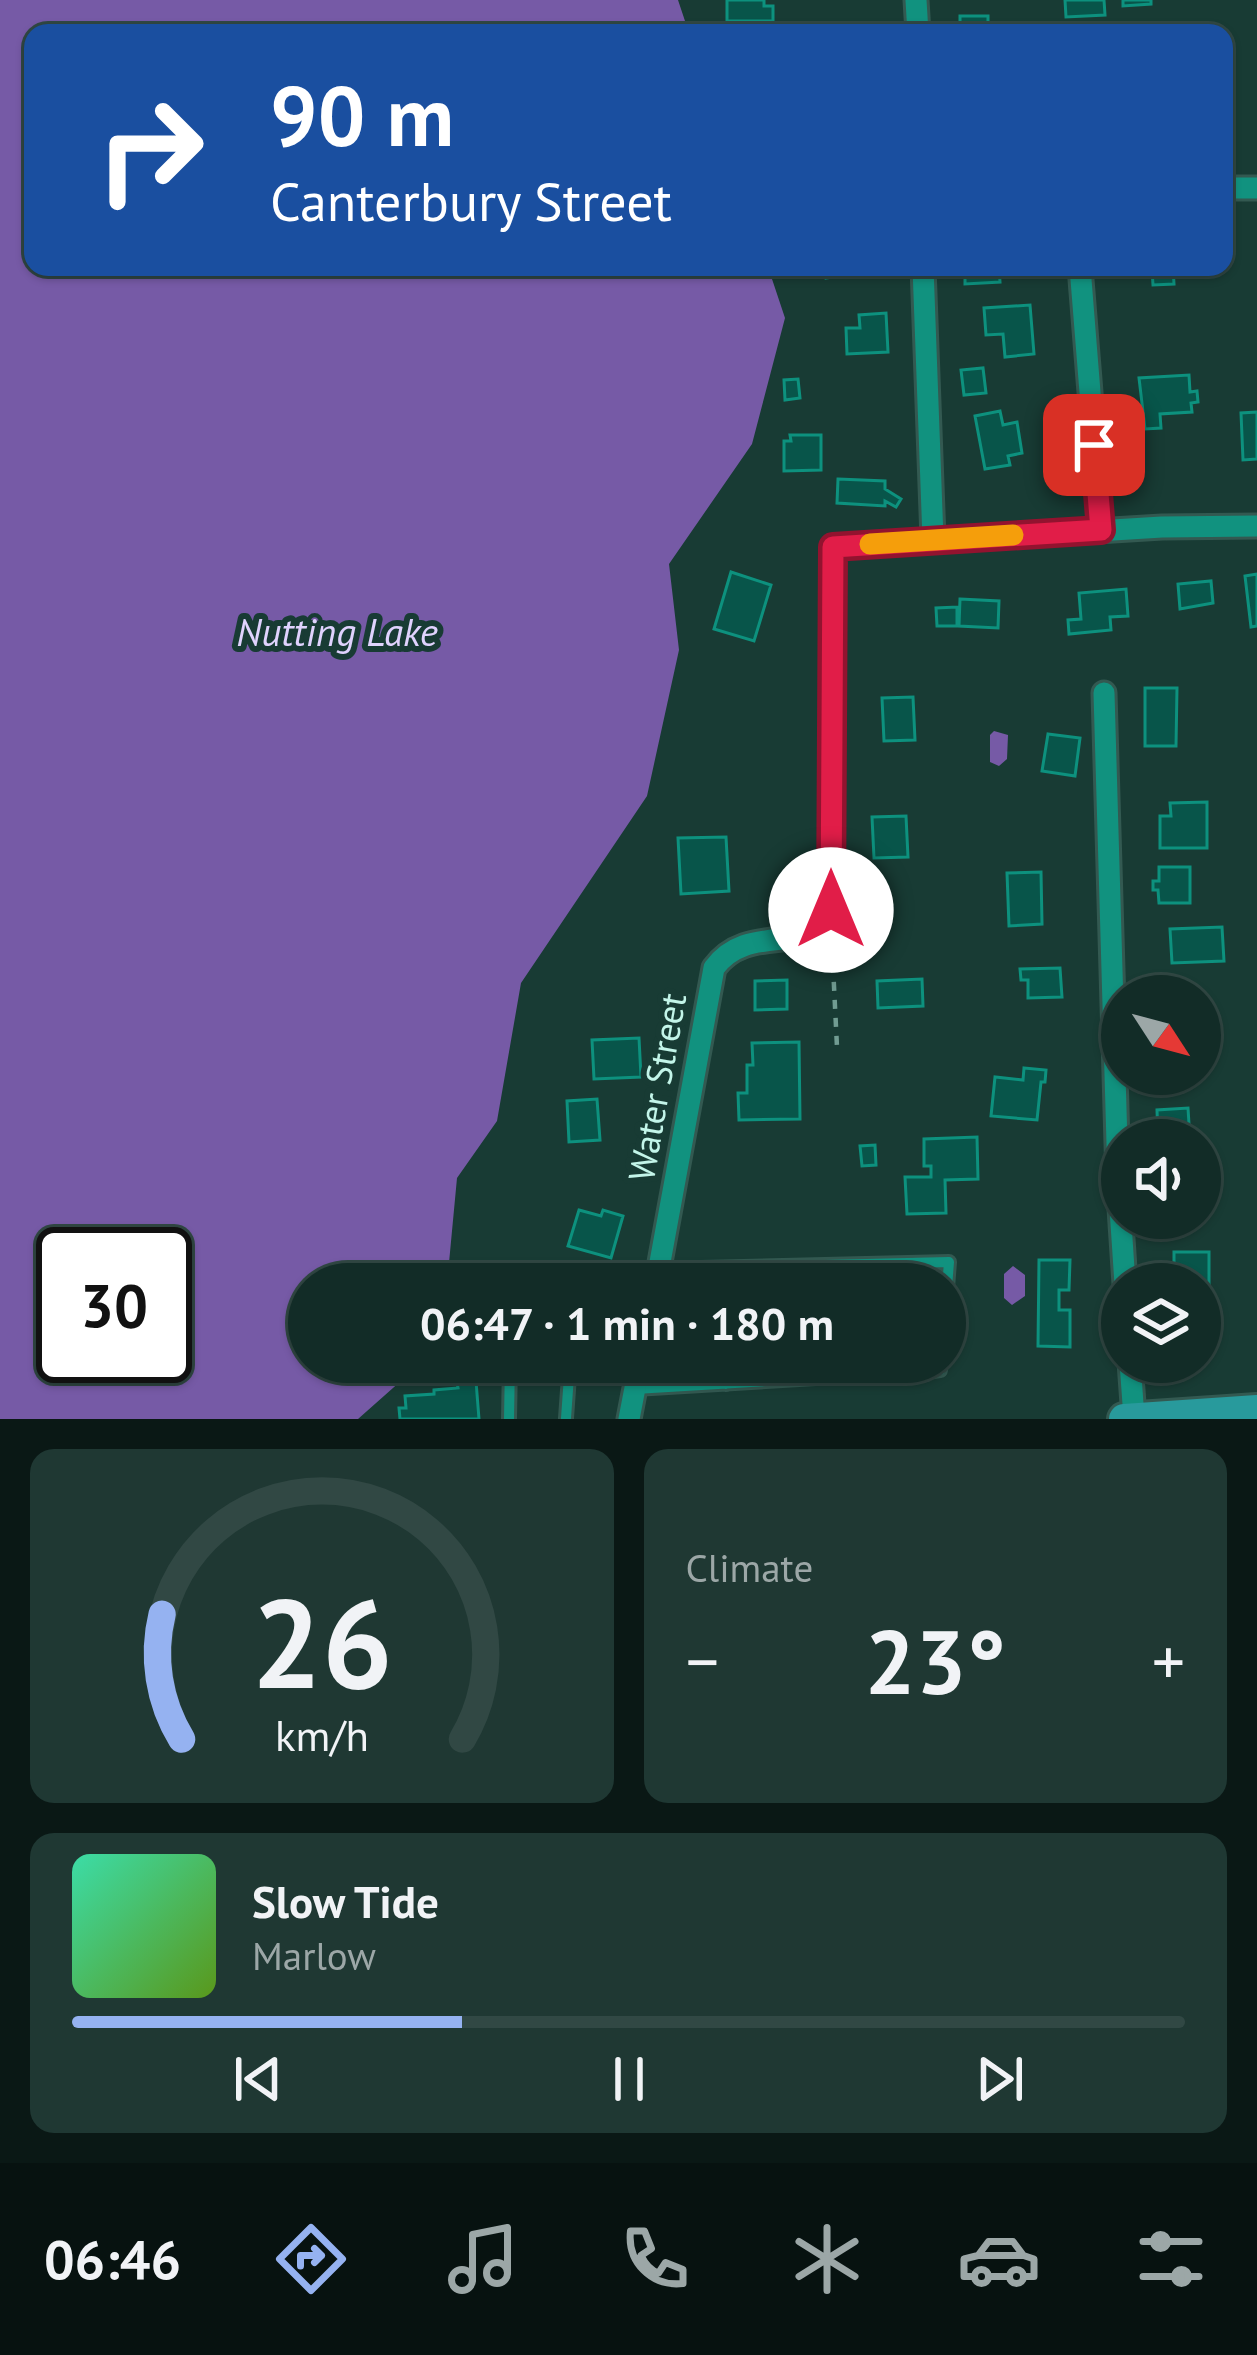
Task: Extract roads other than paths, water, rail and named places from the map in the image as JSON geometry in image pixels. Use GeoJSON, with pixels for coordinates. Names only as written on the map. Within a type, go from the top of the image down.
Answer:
{"type":"FeatureCollection","features":[{"type":"Feature","properties":{"kind":"main road"},"geometry":{"type":"LineString","coordinates":[[1124,1419],[1257,1410]]}},
{"type":"Feature","properties":{"kind":"street"},"geometry":{"type":"LineString","coordinates":[[923,276],[934,539],[1257,526]]}},
{"type":"Feature","properties":{"kind":"street"},"geometry":{"type":"LineString","coordinates":[[1081,276],[1101,530]]}},
{"type":"Feature","properties":{"kind":"street","name":"Water Street"},"geometry":{"type":"LineString","coordinates":[[659,1263],[714,968],[736,946],[808,935],[826,922],[831,910],[833,547],[934,539]]}},
{"type":"Feature","properties":{"kind":"street"},"geometry":{"type":"LineString","coordinates":[[1104,693],[1124,1263]]}},
{"type":"Feature","properties":{"kind":"street"},"geometry":{"type":"LineString","coordinates":[[628,1419],[636,1383]]}},
{"type":"Feature","properties":{"kind":"street"},"geometry":{"type":"LineString","coordinates":[[1132,1383],[1134,1418]]}},
{"type":"Feature","properties":{"kind":"lane"},"geometry":{"type":"LineString","coordinates":[[509,1419],[510,1383]]}},
{"type":"Feature","properties":{"kind":"lane"},"geometry":{"type":"LineString","coordinates":[[566,1418],[568,1383]]}},
{"type":"Feature","properties":{"kind":"lane"},"geometry":{"type":"LineString","coordinates":[[635,1389],[742,1383]]}},
{"type":"Feature","properties":{"kind":"water","name":"Nutting Lake"},"geometry":{"type":"Polygon","coordinates":[[[0,0],[678,0],[686,24],[24,24],[24,276],[771,276],[785,318],[752,444],[669,564],[679,650],[647,796],[521,983],[497,1121],[457,1178],[449,1263],[288,1263],[288,1383],[399,1383],[358,1419],[0,1419],[0,0]]]}},
{"type":"Feature","properties":{"kind":"water"},"geometry":{"type":"Polygon","coordinates":[[[994,731],[1008,735],[1007,759],[999,766],[990,762],[994,731]]]}},
{"type":"Feature","properties":{"kind":"water"},"geometry":{"type":"Polygon","coordinates":[[[1013,1266],[1025,1275],[1025,1296],[1012,1305],[1004,1298],[1004,1274],[1013,1266]]]}}]}
